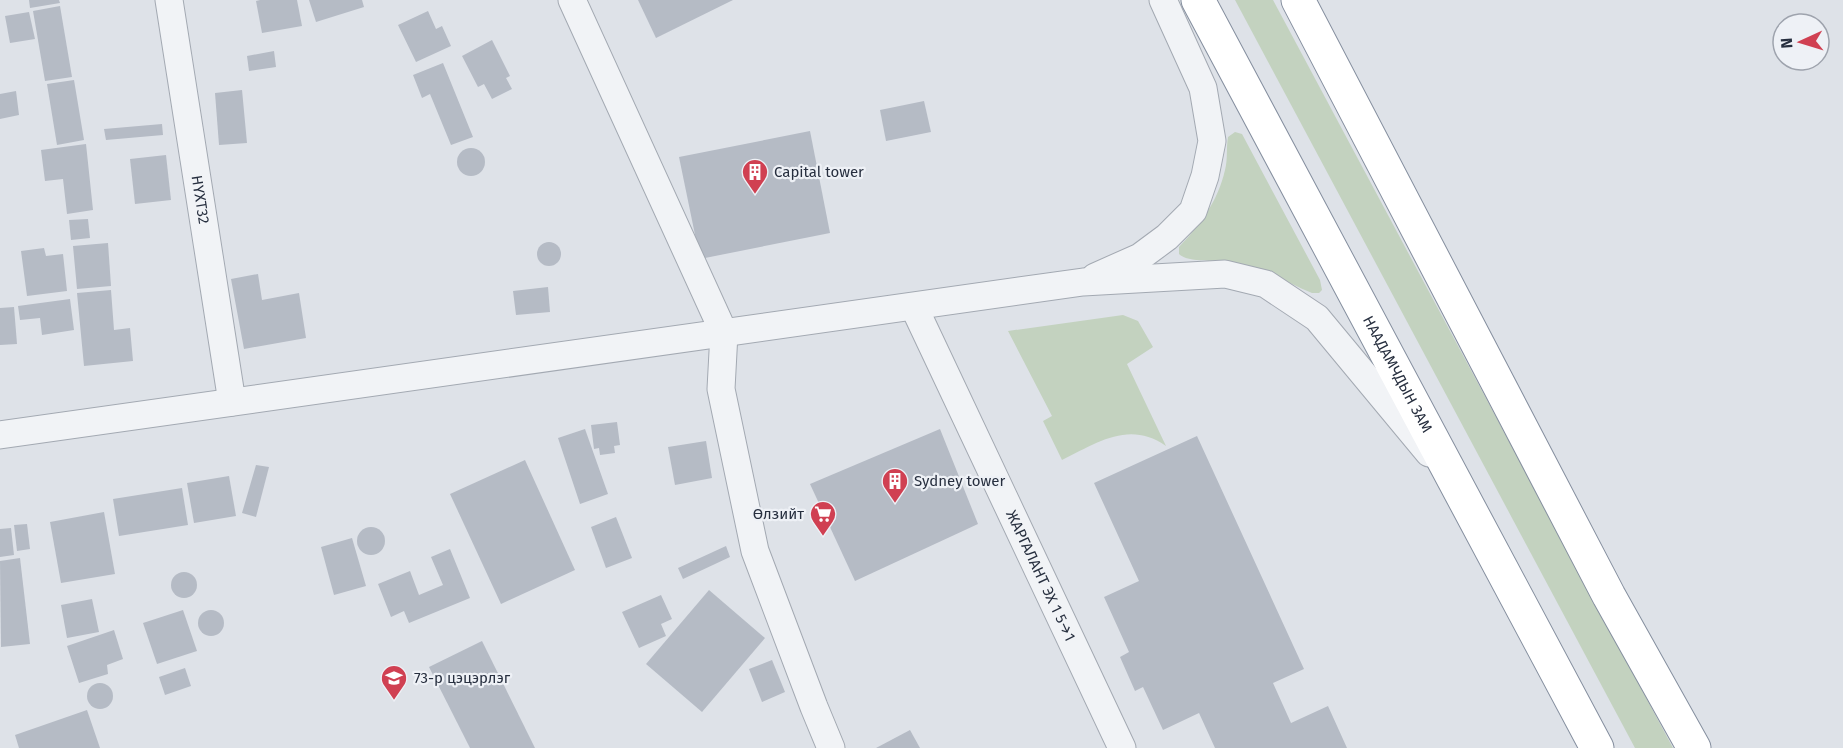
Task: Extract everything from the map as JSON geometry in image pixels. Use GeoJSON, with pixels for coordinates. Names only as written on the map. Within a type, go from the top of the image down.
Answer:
{"type":"FeatureCollection","features":[{"type":"Feature","properties":{"kind":"highway","name":"НААДАМЧДЫН ЗАМ"},"geometry":{"type":"LineString","coordinates":[[1198,0],[1597,748]]}},
{"type":"Feature","properties":{"kind":"highway"},"geometry":{"type":"LineString","coordinates":[[1298,0],[1609,596],[1694,748]]}},
{"type":"Feature","properties":{"kind":"street","name":"НҮХТ32"},"geometry":{"type":"LineString","coordinates":[[169,0],[232,402]]}},
{"type":"Feature","properties":{"kind":"street"},"geometry":{"type":"LineString","coordinates":[[572,0],[724,333],[721,389],[755,552],[831,748]]}},
{"type":"Feature","properties":{"kind":"street"},"geometry":{"type":"LineString","coordinates":[[1083,282],[1140,257],[1167,237],[1193,211],[1205,176],[1212,141],[1203,88],[1163,0]]}},
{"type":"Feature","properties":{"kind":"street"},"geometry":{"type":"LineString","coordinates":[[0,435],[1083,282],[1225,274],[1266,284],[1317,318],[1457,486]]}},
{"type":"Feature","properties":{"kind":"street","name":"ЖАРГАЛАНТ ЭХ 1 5→1"},"geometry":{"type":"LineString","coordinates":[[914,307],[1122,748]]}},
{"type":"Feature","properties":{"kind":"green space"},"geometry":{"type":"Polygon","coordinates":[[[1235,0],[1273,0],[1673,748],[1635,748],[1235,0]]]}},
{"type":"Feature","properties":{"kind":"green space"},"geometry":{"type":"Polygon","coordinates":[[[1235,132],[1242,134],[1320,280],[1322,290],[1319,293],[1312,293],[1244,264],[1189,259],[1179,254],[1179,247],[1201,221],[1218,192],[1226,166],[1228,137],[1235,132]]]}},
{"type":"Feature","properties":{"kind":"green space"},"geometry":{"type":"Polygon","coordinates":[[[1123,315],[1138,321],[1153,347],[1127,364],[1166,446],[1152,438],[1126,435],[1101,441],[1062,460],[1043,421],[1052,416],[1008,331],[1123,315]]]}},
{"type":"Feature","properties":{"kind":"building"},"geometry":{"type":"Polygon","coordinates":[[[29,0],[59,0],[60,3],[30,8],[29,0]]]}},
{"type":"Feature","properties":{"kind":"building"},"geometry":{"type":"Polygon","coordinates":[[[297,0],[302,26],[262,33],[256,1],[297,0]]]}},
{"type":"Feature","properties":{"kind":"building"},"geometry":{"type":"Polygon","coordinates":[[[309,0],[362,0],[364,7],[316,22],[309,0]]]}},
{"type":"Feature","properties":{"kind":"building"},"geometry":{"type":"Polygon","coordinates":[[[638,0],[733,0],[656,38],[638,0]]]}},
{"type":"Feature","properties":{"kind":"building"},"geometry":{"type":"Polygon","coordinates":[[[60,6],[72,77],[45,81],[33,11],[60,6]]]}},
{"type":"Feature","properties":{"kind":"building"},"geometry":{"type":"Polygon","coordinates":[[[428,11],[436,29],[442,26],[451,46],[416,62],[398,25],[428,11]]]}},
{"type":"Feature","properties":{"kind":"building"},"geometry":{"type":"Polygon","coordinates":[[[29,12],[35,39],[10,43],[5,16],[29,12]]]}},
{"type":"Feature","properties":{"kind":"building"},"geometry":{"type":"Polygon","coordinates":[[[492,40],[510,76],[506,78],[512,89],[492,99],[484,84],[478,87],[462,56],[492,40]]]}},
{"type":"Feature","properties":{"kind":"building"},"geometry":{"type":"Polygon","coordinates":[[[274,51],[276,67],[249,71],[247,56],[274,51]]]}},
{"type":"Feature","properties":{"kind":"building"},"geometry":{"type":"Polygon","coordinates":[[[443,63],[473,137],[451,145],[430,94],[422,98],[413,75],[443,63]]]}},
{"type":"Feature","properties":{"kind":"building"},"geometry":{"type":"Polygon","coordinates":[[[74,80],[84,140],[57,145],[47,84],[74,80]]]}},
{"type":"Feature","properties":{"kind":"building"},"geometry":{"type":"Polygon","coordinates":[[[242,90],[247,143],[219,145],[215,93],[242,90]]]}},
{"type":"Feature","properties":{"kind":"building"},"geometry":{"type":"Polygon","coordinates":[[[16,91],[19,115],[0,119],[0,94],[16,91]]]}},
{"type":"Feature","properties":{"kind":"building"},"geometry":{"type":"Polygon","coordinates":[[[924,101],[931,132],[886,141],[880,110],[924,101]]]}},
{"type":"Feature","properties":{"kind":"building"},"geometry":{"type":"Polygon","coordinates":[[[162,124],[163,135],[106,140],[104,129],[162,124]]]}},
{"type":"Feature","properties":{"kind":"building","name":"Capital tower"},"geometry":{"type":"Polygon","coordinates":[[[810,131],[830,233],[700,259],[679,157],[810,131]]]}},
{"type":"Feature","properties":{"kind":"building"},"geometry":{"type":"Polygon","coordinates":[[[86,144],[93,210],[67,214],[63,179],[45,181],[41,150],[86,144]]]}},
{"type":"Feature","properties":{"kind":"building"},"geometry":{"type":"Polygon","coordinates":[[[471,148],[481,152],[485,162],[481,172],[471,176],[461,172],[457,162],[461,152],[471,148]]]}},
{"type":"Feature","properties":{"kind":"building"},"geometry":{"type":"Polygon","coordinates":[[[166,155],[171,200],[135,204],[130,159],[166,155]]]}},
{"type":"Feature","properties":{"kind":"building"},"geometry":{"type":"Polygon","coordinates":[[[88,219],[90,238],[71,240],[69,220],[88,219]]]}},
{"type":"Feature","properties":{"kind":"building"},"geometry":{"type":"Polygon","coordinates":[[[549,242],[558,245],[561,254],[558,263],[549,266],[540,263],[537,254],[540,245],[549,242]]]}},
{"type":"Feature","properties":{"kind":"building"},"geometry":{"type":"Polygon","coordinates":[[[108,243],[111,286],[77,289],[73,246],[108,243]]]}},
{"type":"Feature","properties":{"kind":"building"},"geometry":{"type":"Polygon","coordinates":[[[44,248],[46,256],[63,254],[67,291],[27,296],[21,251],[44,248]]]}},
{"type":"Feature","properties":{"kind":"building"},"geometry":{"type":"Polygon","coordinates":[[[258,274],[262,300],[299,293],[306,338],[244,349],[231,279],[258,274]]]}},
{"type":"Feature","properties":{"kind":"building"},"geometry":{"type":"Polygon","coordinates":[[[548,287],[550,312],[516,315],[513,291],[548,287]]]}},
{"type":"Feature","properties":{"kind":"building"},"geometry":{"type":"Polygon","coordinates":[[[111,290],[114,330],[130,328],[133,361],[84,366],[77,293],[111,290]]]}},
{"type":"Feature","properties":{"kind":"building"},"geometry":{"type":"Polygon","coordinates":[[[70,299],[74,330],[42,335],[40,318],[20,320],[18,306],[70,299]]]}},
{"type":"Feature","properties":{"kind":"building"},"geometry":{"type":"Polygon","coordinates":[[[14,307],[17,344],[0,345],[0,308],[14,307]]]}},
{"type":"Feature","properties":{"kind":"building"},"geometry":{"type":"Polygon","coordinates":[[[617,422],[620,445],[614,446],[615,453],[600,455],[599,448],[594,449],[591,425],[617,422]]]}},
{"type":"Feature","properties":{"kind":"building"},"geometry":{"type":"Polygon","coordinates":[[[585,429],[608,494],[580,504],[558,438],[585,429]]]}},
{"type":"Feature","properties":{"kind":"building","name":"Sydney tower"},"geometry":{"type":"Polygon","coordinates":[[[940,429],[978,524],[855,581],[810,484],[940,429]]]}},
{"type":"Feature","properties":{"kind":"building"},"geometry":{"type":"Polygon","coordinates":[[[1197,436],[1304,669],[1273,683],[1291,723],[1328,706],[1347,748],[1215,748],[1199,713],[1163,730],[1143,687],[1135,691],[1120,657],[1129,652],[1104,597],[1139,581],[1094,483],[1197,436]]]}},
{"type":"Feature","properties":{"kind":"building"},"geometry":{"type":"Polygon","coordinates":[[[706,441],[712,478],[675,485],[668,447],[706,441]]]}},
{"type":"Feature","properties":{"kind":"building"},"geometry":{"type":"Polygon","coordinates":[[[525,460],[575,570],[501,604],[450,494],[525,460]]]}},
{"type":"Feature","properties":{"kind":"building"},"geometry":{"type":"Polygon","coordinates":[[[256,465],[269,467],[256,517],[242,513],[256,465]]]}},
{"type":"Feature","properties":{"kind":"building"},"geometry":{"type":"Polygon","coordinates":[[[229,476],[236,516],[194,523],[187,483],[229,476]]]}},
{"type":"Feature","properties":{"kind":"building"},"geometry":{"type":"Polygon","coordinates":[[[182,488],[188,525],[119,536],[113,499],[182,488]]]}},
{"type":"Feature","properties":{"kind":"building"},"geometry":{"type":"Polygon","coordinates":[[[104,512],[115,574],[61,583],[50,522],[104,512]]]}},
{"type":"Feature","properties":{"kind":"building"},"geometry":{"type":"Polygon","coordinates":[[[616,517],[632,558],[606,568],[591,527],[616,517]]]}},
{"type":"Feature","properties":{"kind":"building"},"geometry":{"type":"Polygon","coordinates":[[[27,524],[30,549],[17,551],[14,525],[27,524]]]}},
{"type":"Feature","properties":{"kind":"building"},"geometry":{"type":"Polygon","coordinates":[[[371,527],[381,531],[385,541],[381,551],[371,555],[361,551],[357,541],[361,531],[371,527]]]}},
{"type":"Feature","properties":{"kind":"building"},"geometry":{"type":"Polygon","coordinates":[[[11,528],[14,555],[0,557],[0,529],[11,528]]]}},
{"type":"Feature","properties":{"kind":"building"},"geometry":{"type":"Polygon","coordinates":[[[352,538],[366,586],[334,595],[321,547],[352,538]]]}},
{"type":"Feature","properties":{"kind":"building"},"geometry":{"type":"Polygon","coordinates":[[[726,546],[730,557],[683,579],[678,568],[726,546]]]}},
{"type":"Feature","properties":{"kind":"building"},"geometry":{"type":"Polygon","coordinates":[[[450,549],[470,598],[409,623],[404,611],[391,617],[378,584],[410,571],[419,595],[443,585],[431,557],[450,549]]]}},
{"type":"Feature","properties":{"kind":"building"},"geometry":{"type":"Polygon","coordinates":[[[20,558],[30,644],[1,647],[0,561],[20,558]]]}},
{"type":"Feature","properties":{"kind":"building"},"geometry":{"type":"Polygon","coordinates":[[[184,572],[193,576],[197,585],[193,594],[184,598],[175,594],[171,585],[175,576],[184,572]]]}},
{"type":"Feature","properties":{"kind":"building"},"geometry":{"type":"Polygon","coordinates":[[[709,590],[765,638],[702,712],[646,664],[709,590]]]}},
{"type":"Feature","properties":{"kind":"building"},"geometry":{"type":"Polygon","coordinates":[[[661,595],[672,619],[661,624],[666,636],[639,648],[622,612],[661,595]]]}},
{"type":"Feature","properties":{"kind":"building"},"geometry":{"type":"Polygon","coordinates":[[[92,599],[99,632],[67,638],[61,605],[92,599]]]}},
{"type":"Feature","properties":{"kind":"building"},"geometry":{"type":"Polygon","coordinates":[[[183,610],[197,651],[157,664],[143,623],[183,610]]]}},
{"type":"Feature","properties":{"kind":"building"},"geometry":{"type":"Polygon","coordinates":[[[211,610],[220,614],[224,623],[220,632],[211,636],[202,632],[198,623],[202,614],[211,610]]]}},
{"type":"Feature","properties":{"kind":"building"},"geometry":{"type":"Polygon","coordinates":[[[114,630],[123,659],[107,665],[108,674],[79,683],[67,646],[114,630]]]}},
{"type":"Feature","properties":{"kind":"building"},"geometry":{"type":"Polygon","coordinates":[[[482,641],[535,748],[470,748],[429,667],[482,641]]]}},
{"type":"Feature","properties":{"kind":"building"},"geometry":{"type":"Polygon","coordinates":[[[772,660],[785,692],[762,702],[749,669],[772,660]]]}},
{"type":"Feature","properties":{"kind":"building"},"geometry":{"type":"Polygon","coordinates":[[[185,668],[191,686],[165,695],[159,677],[185,668]]]}},
{"type":"Feature","properties":{"kind":"building"},"geometry":{"type":"Polygon","coordinates":[[[100,683],[109,687],[113,696],[109,705],[100,709],[91,705],[87,696],[91,687],[100,683]]]}},
{"type":"Feature","properties":{"kind":"building"},"geometry":{"type":"Polygon","coordinates":[[[87,710],[100,748],[19,748],[15,735],[87,710]]]}},
{"type":"Feature","properties":{"kind":"building"},"geometry":{"type":"Polygon","coordinates":[[[910,730],[920,748],[876,748],[910,730]]]}},
{"type":"Feature","properties":{"kind":"place","name":"Capital tower"},"geometry":{"type":"Point","coordinates":[755,195]}},
{"type":"Feature","properties":{"kind":"place","name":"Sydney tower"},"geometry":{"type":"Point","coordinates":[895,504]}},
{"type":"Feature","properties":{"kind":"place","name":"Өлзийт"},"geometry":{"type":"Point","coordinates":[823,537]}},
{"type":"Feature","properties":{"kind":"place","name":"73-р цэцэрлэг"},"geometry":{"type":"Point","coordinates":[394,701]}}]}
